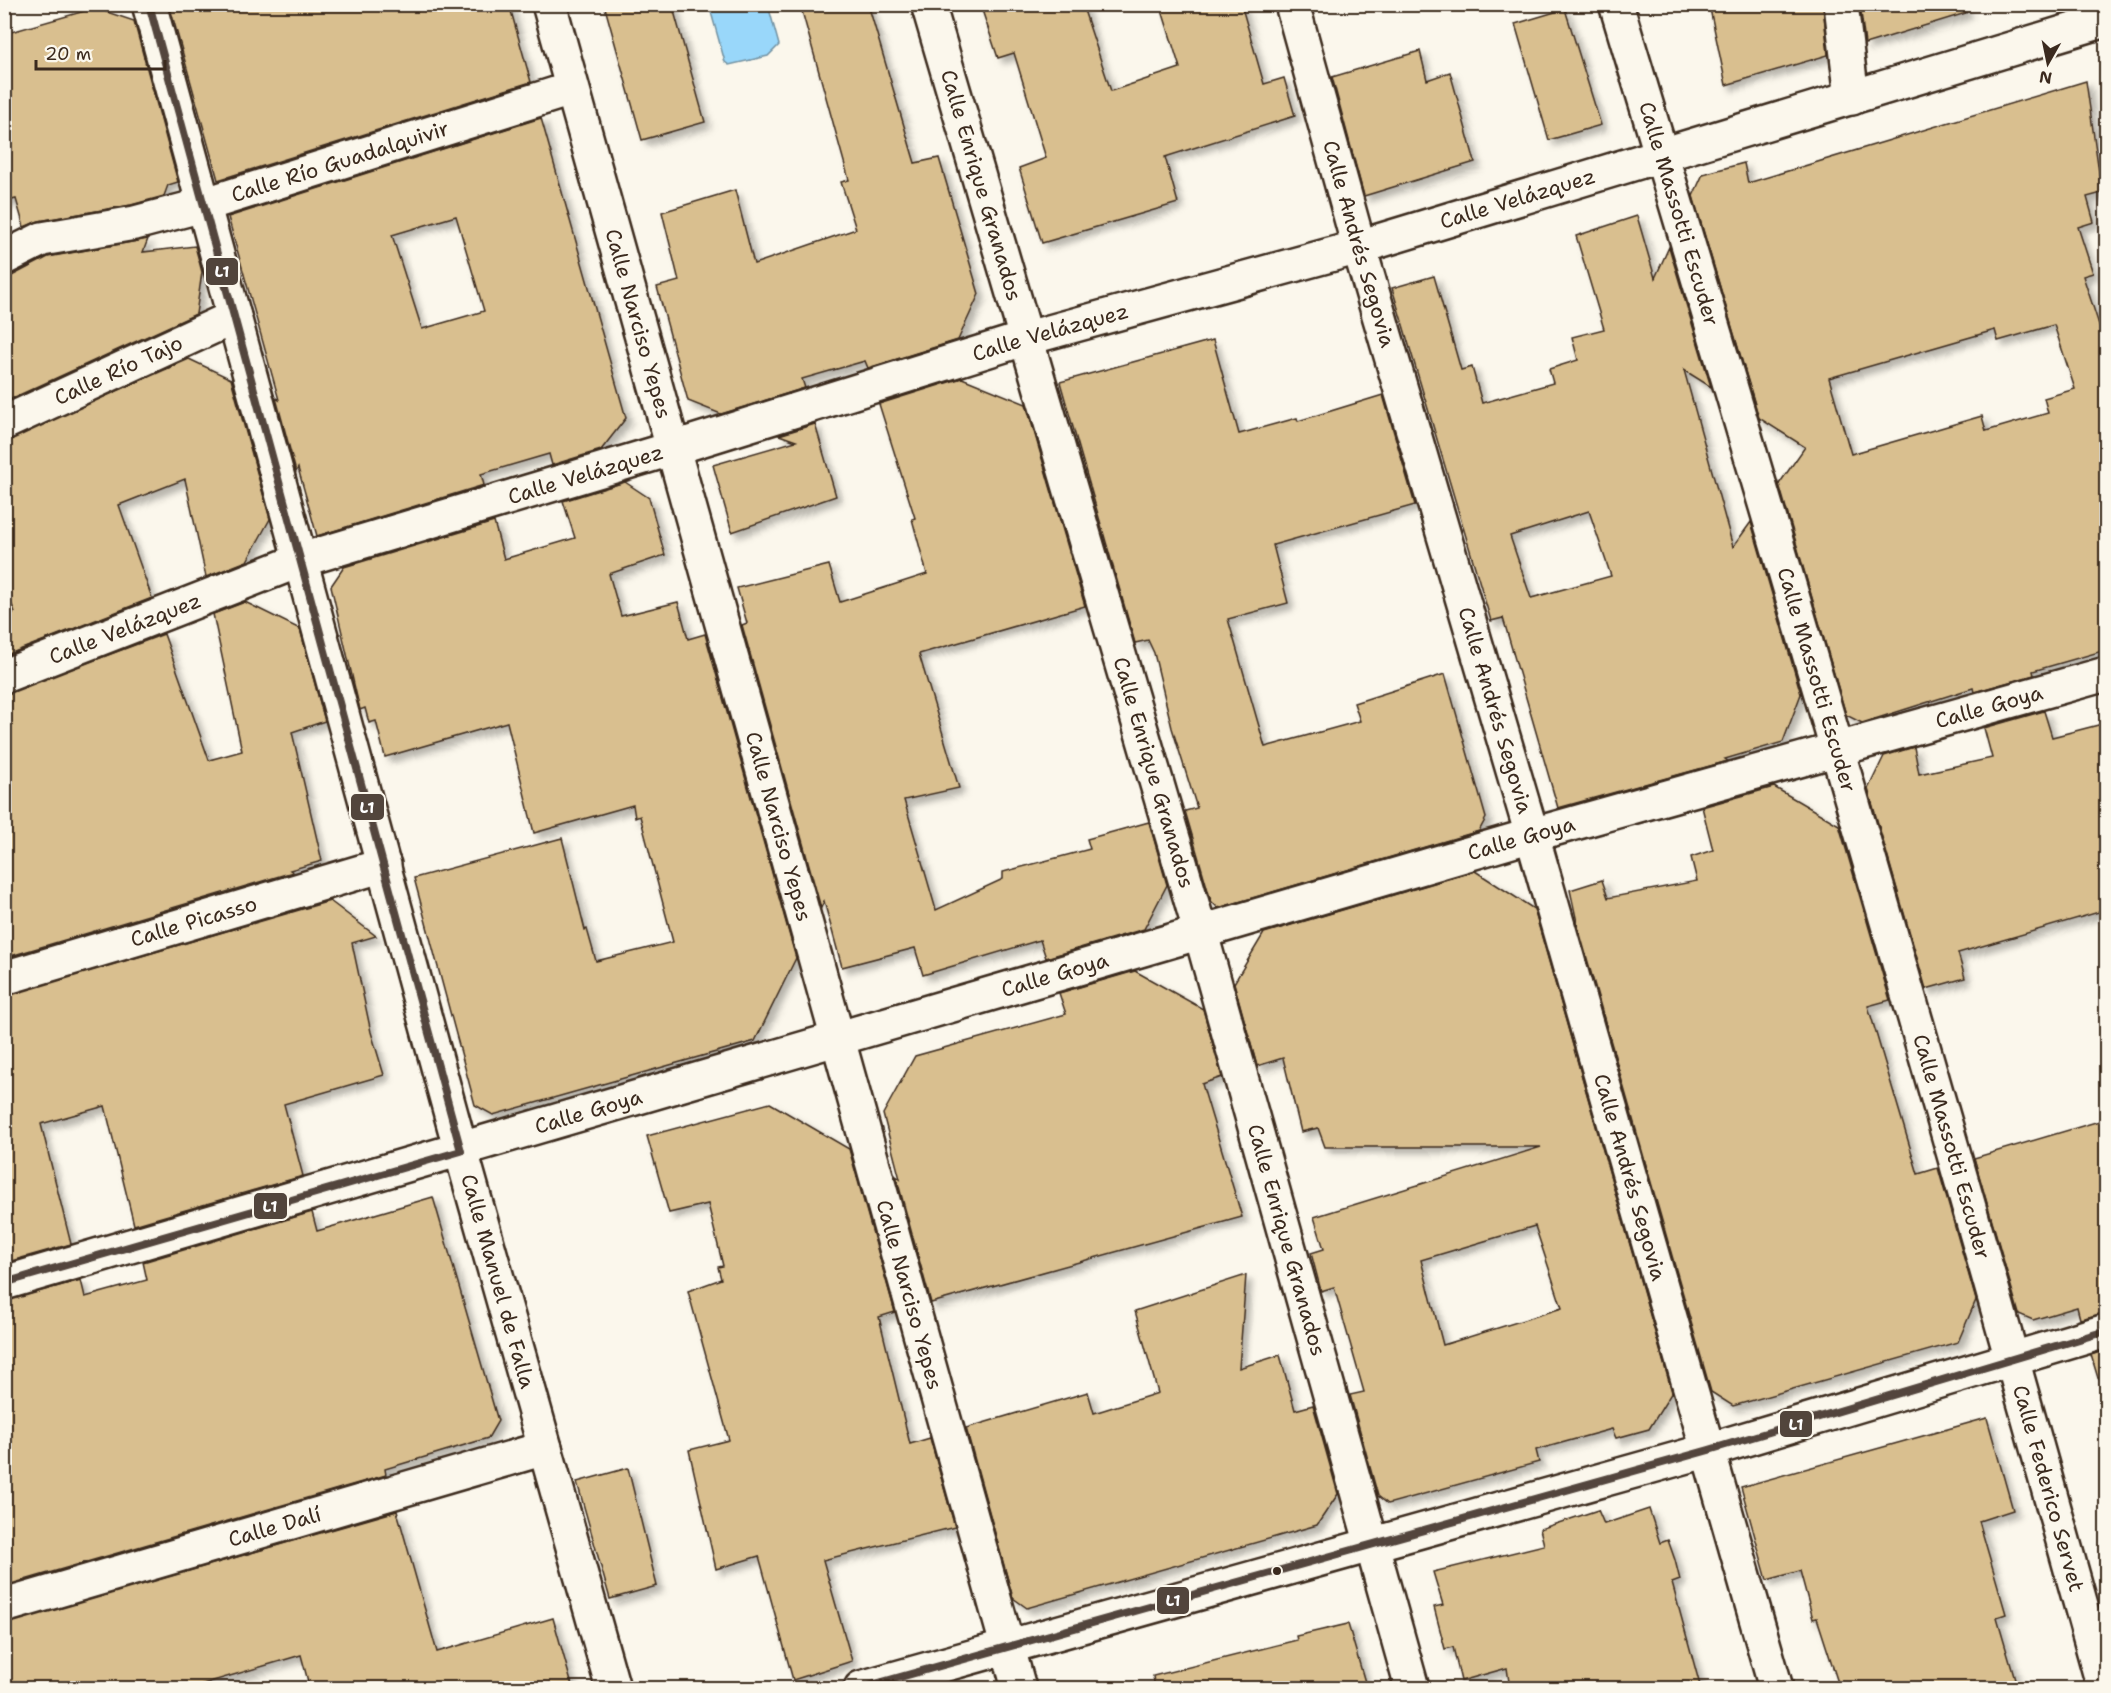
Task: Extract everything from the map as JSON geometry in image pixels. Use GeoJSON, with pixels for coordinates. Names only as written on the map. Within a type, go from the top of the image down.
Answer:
{"type":"FeatureCollection","features":[{"type":"Feature","properties":{"kind":"street","name":"Calle Manuel de Falla"},"geometry":{"type":"LineString","coordinates":[[149,4],[461,1151],[613,1689]]}},
{"type":"Feature","properties":{"kind":"street","name":"Calle Narciso Yepes"},"geometry":{"type":"LineString","coordinates":[[549,4],[571,90],[674,448],[1019,1689]]}},
{"type":"Feature","properties":{"kind":"street","name":"Calle Enrique Granados"},"geometry":{"type":"LineString","coordinates":[[928,4],[1024,339],[1201,934],[1412,1689]]}},
{"type":"Feature","properties":{"kind":"street","name":"Calle Andrés Segovia"},"geometry":{"type":"LineString","coordinates":[[1292,4],[1359,247],[1532,836],[1776,1689]]}},
{"type":"Feature","properties":{"kind":"street","name":"Calle Massotti Escuder"},"geometry":{"type":"LineString","coordinates":[[1616,4],[1837,750],[2012,1357]]}},
{"type":"Feature","properties":{"kind":"street"},"geometry":{"type":"LineString","coordinates":[[1841,4],[1852,98]]}},
{"type":"Feature","properties":{"kind":"street","name":"Calle Velázquez"},"geometry":{"type":"LineString","coordinates":[[4,676],[301,560],[674,448],[1024,339],[1359,247],[2106,20]]}},
{"type":"Feature","properties":{"kind":"street","name":"Calle Río Guadalquivir"},"geometry":{"type":"LineString","coordinates":[[4,258],[42,239],[135,223],[203,205],[571,90]]}},
{"type":"Feature","properties":{"kind":"street","name":"Calle Río Tajo"},"geometry":{"type":"LineString","coordinates":[[4,423],[234,317]]}},
{"type":"Feature","properties":{"kind":"street","name":"Calle Goya"},"geometry":{"type":"LineString","coordinates":[[4,1283],[1532,836],[2106,674]]}},
{"type":"Feature","properties":{"kind":"street","name":"Calle Picasso"},"geometry":{"type":"LineString","coordinates":[[4,978],[384,865]]}},
{"type":"Feature","properties":{"kind":"street"},"geometry":{"type":"LineString","coordinates":[[861,1689],[1709,1450],[2012,1357],[2106,1331]]}},
{"type":"Feature","properties":{"kind":"street","name":"Calle Federico Servet"},"geometry":{"type":"LineString","coordinates":[[2012,1357],[2104,1689]]}},
{"type":"Feature","properties":{"kind":"street","name":"Calle Dalí"},"geometry":{"type":"LineString","coordinates":[[4,1606],[545,1448]]}},
{"type":"Feature","properties":{"kind":"water"},"geometry":{"type":"Polygon","coordinates":[[[709,5],[768,5],[779,45],[768,56],[729,65],[725,62],[709,5]]]}},
{"type":"Feature","properties":{"kind":"building"},"geometry":{"type":"Polygon","coordinates":[[[169,4],[509,4],[531,82],[218,180],[169,4]]]}},
{"type":"Feature","properties":{"kind":"building"},"geometry":{"type":"Polygon","coordinates":[[[604,4],[672,4],[705,122],[642,140],[604,4]]]}},
{"type":"Feature","properties":{"kind":"building"},"geometry":{"type":"Polygon","coordinates":[[[800,4],[868,4],[915,163],[939,158],[979,294],[958,340],[868,368],[865,361],[802,379],[805,388],[721,414],[688,401],[657,287],[679,281],[662,212],[735,190],[754,264],[856,229],[841,182],[849,180],[800,4]]]}},
{"type":"Feature","properties":{"kind":"building"},"geometry":{"type":"Polygon","coordinates":[[[980,4],[1082,4],[1111,91],[1180,68],[1160,4],[1241,4],[1264,84],[1284,78],[1295,116],[1165,157],[1178,203],[1042,243],[1019,168],[1046,158],[1014,53],[998,58],[980,4]]]}},
{"type":"Feature","properties":{"kind":"building"},"geometry":{"type":"Polygon","coordinates":[[[1709,4],[1823,4],[1828,55],[1726,85],[1709,4]]]}},
{"type":"Feature","properties":{"kind":"building"},"geometry":{"type":"Polygon","coordinates":[[[1860,4],[1965,4],[1966,13],[1865,44],[1860,4]]]}},
{"type":"Feature","properties":{"kind":"building"},"geometry":{"type":"Polygon","coordinates":[[[95,8],[134,21],[178,182],[168,185],[164,196],[131,205],[39,221],[24,227],[16,199],[4,202],[4,34],[95,8]]]}},
{"type":"Feature","properties":{"kind":"building"},"geometry":{"type":"Polygon","coordinates":[[[1565,9],[1601,125],[1549,140],[1515,24],[1565,9]]]}},
{"type":"Feature","properties":{"kind":"building"},"geometry":{"type":"Polygon","coordinates":[[[1420,51],[1427,80],[1450,72],[1475,162],[1364,196],[1332,77],[1420,51]]]}},
{"type":"Feature","properties":{"kind":"building"},"geometry":{"type":"Polygon","coordinates":[[[2086,81],[2102,193],[2087,197],[2094,222],[2078,227],[2093,273],[2083,276],[2106,346],[2106,650],[2033,671],[2034,675],[1974,692],[1973,688],[1862,723],[1846,715],[1779,484],[1805,447],[1759,418],[1693,196],[1703,174],[1744,163],[1748,183],[2086,81]],[[2054,325],[1998,341],[1995,330],[1829,378],[1851,454],[1982,416],[1986,431],[2048,413],[2044,398],[2075,389],[2054,325]]]}},
{"type":"Feature","properties":{"kind":"building"},"geometry":{"type":"Polygon","coordinates":[[[541,118],[626,418],[601,450],[552,465],[549,454],[481,474],[484,485],[317,536],[298,468],[296,472],[276,398],[279,400],[228,217],[541,118]],[[456,216],[392,235],[422,329],[484,311],[456,216]]]}},
{"type":"Feature","properties":{"kind":"building"},"geometry":{"type":"Polygon","coordinates":[[[1637,216],[1655,278],[1669,247],[1711,387],[1684,370],[1733,547],[1751,522],[1801,694],[1783,742],[1725,759],[1728,761],[1558,808],[1503,618],[1491,621],[1392,288],[1434,276],[1461,370],[1472,367],[1482,403],[1553,383],[1549,369],[1578,360],[1572,337],[1604,329],[1576,236],[1637,216]],[[1589,511],[1510,536],[1531,598],[1611,576],[1589,511]]]}},
{"type":"Feature","properties":{"kind":"building"},"geometry":{"type":"Polygon","coordinates":[[[148,239],[143,252],[195,246],[202,272],[196,314],[4,402],[4,280],[48,257],[148,239]]]}},
{"type":"Feature","properties":{"kind":"building"},"geometry":{"type":"Polygon","coordinates":[[[1213,340],[1239,434],[1297,418],[1298,421],[1383,395],[1415,505],[1273,545],[1288,603],[1228,619],[1265,747],[1360,721],[1354,703],[1445,674],[1486,818],[1479,831],[1218,908],[1211,901],[1185,811],[1197,808],[1172,728],[1154,653],[1148,640],[1135,643],[1060,382],[1213,340]]]}},
{"type":"Feature","properties":{"kind":"building"},"geometry":{"type":"Polygon","coordinates":[[[189,359],[231,379],[270,519],[247,561],[206,577],[185,479],[119,505],[152,598],[4,656],[4,617],[15,612],[4,586],[4,441],[189,359]]]}},
{"type":"Feature","properties":{"kind":"building"},"geometry":{"type":"Polygon","coordinates":[[[962,378],[1026,404],[1085,606],[919,654],[959,788],[904,800],[936,910],[1003,879],[1003,872],[1090,849],[1087,839],[1149,822],[1167,885],[1144,929],[1046,958],[1040,940],[923,975],[915,948],[842,967],[824,901],[821,908],[742,625],[747,623],[737,588],[829,565],[840,602],[927,574],[912,519],[915,518],[879,404],[962,378]]]}},
{"type":"Feature","properties":{"kind":"building"},"geometry":{"type":"Polygon","coordinates":[[[815,424],[836,496],[732,532],[713,465],[796,441],[779,435],[815,424]]]}},
{"type":"Feature","properties":{"kind":"building"},"geometry":{"type":"Polygon","coordinates":[[[625,482],[649,498],[665,555],[609,574],[621,616],[678,602],[688,639],[705,634],[796,958],[755,1041],[493,1115],[475,1105],[414,878],[562,838],[585,930],[587,929],[596,961],[673,942],[640,816],[635,818],[633,805],[534,833],[507,722],[385,757],[376,721],[369,723],[365,708],[360,710],[331,586],[344,567],[494,522],[504,559],[575,538],[563,501],[625,482]]]}},
{"type":"Feature","properties":{"kind":"building"},"geometry":{"type":"Polygon","coordinates":[[[245,602],[300,629],[325,721],[292,732],[322,861],[290,870],[293,872],[4,958],[4,694],[164,634],[209,760],[242,751],[213,614],[245,602]]]}},
{"type":"Feature","properties":{"kind":"building"},"geometry":{"type":"Polygon","coordinates":[[[2044,711],[2052,737],[2106,723],[2106,910],[1958,953],[1965,978],[1926,989],[1868,789],[1884,756],[1914,747],[1919,774],[1992,758],[1984,728],[2044,711]]]}},
{"type":"Feature","properties":{"kind":"building"},"geometry":{"type":"Polygon","coordinates":[[[1774,787],[1839,825],[1890,1000],[1868,1006],[1918,1174],[1938,1168],[1976,1300],[1958,1342],[1733,1406],[1711,1392],[1578,927],[1570,890],[1602,880],[1608,898],[1697,881],[1691,857],[1713,850],[1702,807],[1774,787]]]}},
{"type":"Feature","properties":{"kind":"building"},"geometry":{"type":"Polygon","coordinates":[[[1475,871],[1534,909],[1672,1392],[1649,1429],[1616,1438],[1612,1429],[1536,1450],[1539,1462],[1388,1504],[1378,1496],[1350,1395],[1364,1392],[1334,1287],[1321,1291],[1311,1253],[1324,1249],[1314,1217],[1541,1147],[1325,1147],[1318,1128],[1301,1132],[1283,1058],[1257,1066],[1234,983],[1264,933],[1475,871]],[[1535,1226],[1421,1260],[1443,1345],[1562,1308],[1535,1226]]]}},
{"type":"Feature","properties":{"kind":"building"},"geometry":{"type":"Polygon","coordinates":[[[330,901],[376,936],[352,943],[371,1032],[384,1075],[284,1104],[303,1176],[134,1225],[105,1106],[41,1124],[71,1244],[4,1263],[4,996],[330,901]]]}},
{"type":"Feature","properties":{"kind":"building"},"geometry":{"type":"Polygon","coordinates":[[[1135,971],[1203,1009],[1222,1077],[1202,1084],[1242,1217],[931,1303],[896,1176],[900,1179],[883,1114],[915,1056],[1066,1014],[1059,993],[1135,971]]]}},
{"type":"Feature","properties":{"kind":"building"},"geometry":{"type":"Polygon","coordinates":[[[770,1103],[849,1149],[895,1312],[879,1317],[910,1444],[930,1438],[955,1527],[823,1560],[852,1661],[793,1680],[759,1556],[716,1569],[689,1450],[729,1440],[688,1291],[721,1279],[718,1267],[723,1266],[708,1204],[669,1213],[647,1136],[770,1103]]]}},
{"type":"Feature","properties":{"kind":"building"},"geometry":{"type":"Polygon","coordinates":[[[2106,1119],[2106,1313],[2080,1319],[2077,1307],[2033,1320],[2019,1314],[1974,1158],[2106,1119]]]}},
{"type":"Feature","properties":{"kind":"building"},"geometry":{"type":"Polygon","coordinates":[[[433,1197],[498,1421],[488,1438],[385,1469],[386,1475],[4,1586],[4,1301],[81,1280],[85,1297],[147,1280],[143,1262],[312,1212],[317,1231],[433,1197]]]}},
{"type":"Feature","properties":{"kind":"building"},"geometry":{"type":"Polygon","coordinates":[[[1246,1275],[1239,1368],[1280,1355],[1295,1410],[1313,1405],[1338,1494],[1317,1525],[1027,1608],[1013,1598],[966,1428],[1088,1392],[1094,1413],[1158,1393],[1135,1311],[1246,1275]]]}},
{"type":"Feature","properties":{"kind":"building"},"geometry":{"type":"Polygon","coordinates":[[[2106,1350],[2106,1376],[2098,1378],[2091,1355],[2106,1350]]]}},
{"type":"Feature","properties":{"kind":"building"},"geometry":{"type":"Polygon","coordinates":[[[1987,1418],[2013,1510],[1979,1521],[2006,1614],[1997,1617],[2018,1689],[1840,1689],[1817,1618],[1813,1619],[1800,1571],[1767,1580],[1741,1487],[1987,1418]]]}},
{"type":"Feature","properties":{"kind":"building"},"geometry":{"type":"Polygon","coordinates":[[[628,1468],[657,1586],[610,1599],[577,1482],[628,1468]]]}},
{"type":"Feature","properties":{"kind":"building"},"geometry":{"type":"Polygon","coordinates":[[[1649,1509],[1660,1543],[1668,1540],[1675,1560],[1680,1580],[1672,1583],[1701,1689],[1510,1689],[1507,1668],[1461,1681],[1453,1647],[1445,1649],[1434,1607],[1443,1605],[1433,1572],[1544,1545],[1540,1529],[1598,1510],[1604,1524],[1649,1509]]]}},
{"type":"Feature","properties":{"kind":"building"},"geometry":{"type":"Polygon","coordinates":[[[397,1511],[437,1652],[553,1618],[573,1689],[310,1689],[301,1655],[186,1689],[4,1689],[4,1624],[397,1511]]]}},
{"type":"Feature","properties":{"kind":"building"},"geometry":{"type":"Polygon","coordinates":[[[1348,1624],[1367,1689],[1155,1689],[1153,1676],[1297,1640],[1296,1636],[1348,1624]]]}},
{"type":"Feature","properties":{"kind":"transit line","name":"L1"},"geometry":{"type":"LineString","coordinates":[[4,1283],[461,1151],[149,4]]}},
{"type":"Feature","properties":{"kind":"transit line","name":"L1"},"geometry":{"type":"LineString","coordinates":[[861,1688],[1709,1450],[2106,1331]]}}]}
